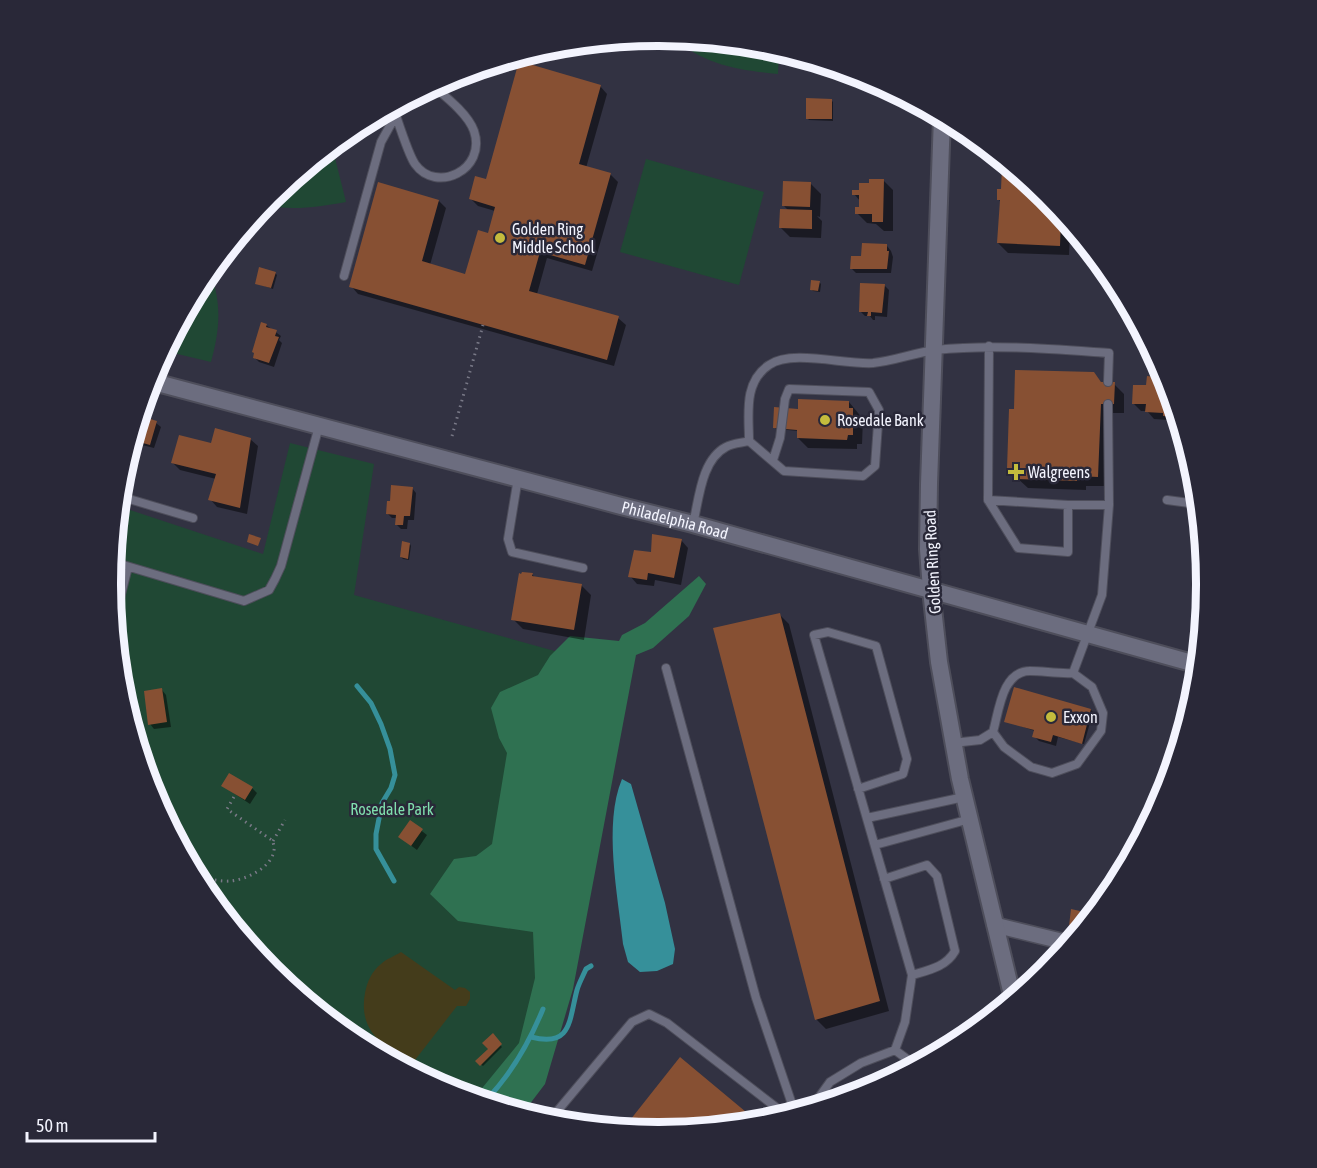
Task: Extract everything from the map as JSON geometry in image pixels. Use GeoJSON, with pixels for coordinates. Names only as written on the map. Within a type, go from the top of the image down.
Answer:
{"type":"FeatureCollection","features":[{"type":"Feature","properties":{"kind":"main road","name":"Golden Ring Road"},"geometry":{"type":"LineString","coordinates":[[942,128],[928,549],[931,590],[939,662],[953,743],[1011,990]]}},
{"type":"Feature","properties":{"kind":"main road","name":"Philadelphia Road"},"geometry":{"type":"LineString","coordinates":[[160,384],[693,524],[1190,663]]}},
{"type":"Feature","properties":{"kind":"street"},"geometry":{"type":"LineString","coordinates":[[995,924],[1060,942]]}},
{"type":"Feature","properties":{"kind":"lane"},"geometry":{"type":"LineString","coordinates":[[397,115],[415,164],[428,175],[448,177],[466,169],[477,150],[474,129],[454,104],[441,93]]}},
{"type":"Feature","properties":{"kind":"lane"},"geometry":{"type":"LineString","coordinates":[[344,276],[381,142],[392,118]]}},
{"type":"Feature","properties":{"kind":"lane"},"geometry":{"type":"LineString","coordinates":[[989,346],[988,500],[1018,548],[1068,552],[1068,505]]}},
{"type":"Feature","properties":{"kind":"lane"},"geometry":{"type":"LineString","coordinates":[[749,441],[749,395],[756,378],[768,365],[780,360],[871,363],[934,350],[989,346],[1109,353],[1108,382]]}},
{"type":"Feature","properties":{"kind":"lane"},"geometry":{"type":"LineString","coordinates":[[749,441],[784,471],[863,476],[875,466],[879,410],[869,392],[789,389],[785,399],[780,438],[773,460]]}},
{"type":"Feature","properties":{"kind":"lane"},"geometry":{"type":"LineString","coordinates":[[1073,673],[1102,595],[1109,505],[1108,404]]}},
{"type":"Feature","properties":{"kind":"lane"},"geometry":{"type":"LineString","coordinates":[[122,565],[244,601],[269,590],[281,566],[319,426]]}},
{"type":"Feature","properties":{"kind":"lane"},"geometry":{"type":"LineString","coordinates":[[693,524],[706,473],[714,456],[726,447],[749,441]]}},
{"type":"Feature","properties":{"kind":"lane"},"geometry":{"type":"LineString","coordinates":[[518,478],[508,540],[512,552],[583,568]]}},
{"type":"Feature","properties":{"kind":"lane"},"geometry":{"type":"LineString","coordinates":[[128,499],[193,518]]}},
{"type":"Feature","properties":{"kind":"lane"},"geometry":{"type":"LineString","coordinates":[[988,500],[1109,505]]}},
{"type":"Feature","properties":{"kind":"lane"},"geometry":{"type":"LineString","coordinates":[[1167,500],[1189,503]]}},
{"type":"Feature","properties":{"kind":"lane"},"geometry":{"type":"LineString","coordinates":[[121,592],[128,567]]}},
{"type":"Feature","properties":{"kind":"lane"},"geometry":{"type":"LineString","coordinates":[[820,1096],[830,1082],[861,1063],[895,1050],[905,1022],[912,975],[874,845],[867,818],[858,789],[814,635],[828,632],[876,646],[907,759],[903,774],[858,789]]}},
{"type":"Feature","properties":{"kind":"lane"},"geometry":{"type":"LineString","coordinates":[[666,668],[756,998],[792,1104]]}},
{"type":"Feature","properties":{"kind":"lane"},"geometry":{"type":"LineString","coordinates":[[953,743],[981,740],[993,732],[1008,685],[1014,675],[1028,671],[1054,674],[1073,673],[1092,687],[1103,713],[1101,731],[1077,764],[1052,773],[1031,767],[1004,747],[993,732]]}},
{"type":"Feature","properties":{"kind":"lane"},"geometry":{"type":"LineString","coordinates":[[867,818],[964,796]]}},
{"type":"Feature","properties":{"kind":"lane"},"geometry":{"type":"LineString","coordinates":[[874,845],[970,819]]}},
{"type":"Feature","properties":{"kind":"lane"},"geometry":{"type":"LineString","coordinates":[[884,879],[927,865],[937,876],[956,951],[950,961],[937,968],[912,975]]}},
{"type":"Feature","properties":{"kind":"lane"},"geometry":{"type":"LineString","coordinates":[[557,1112],[632,1022],[649,1014],[667,1023],[777,1108]]}},
{"type":"Feature","properties":{"kind":"lane"},"geometry":{"type":"LineString","coordinates":[[895,1050],[908,1060]]}},
{"type":"Feature","properties":{"kind":"path"},"geometry":{"type":"LineString","coordinates":[[452,436],[483,325]]}},
{"type":"Feature","properties":{"kind":"path"},"geometry":{"type":"LineString","coordinates":[[235,795],[227,809],[273,841]]}},
{"type":"Feature","properties":{"kind":"path"},"geometry":{"type":"LineString","coordinates":[[210,880],[229,882],[246,878],[270,861],[274,851],[273,841],[285,820]]}},
{"type":"Feature","properties":{"kind":"green space"},"geometry":{"type":"Polygon","coordinates":[[[687,48],[729,51],[779,61],[778,74],[722,65],[687,48]]]}},
{"type":"Feature","properties":{"kind":"green space"},"geometry":{"type":"Polygon","coordinates":[[[334,156],[346,202],[295,208],[275,207],[334,156]]]}},
{"type":"Feature","properties":{"kind":"green space"},"geometry":{"type":"Polygon","coordinates":[[[646,159],[764,192],[739,285],[620,252],[646,159]]]}},
{"type":"Feature","properties":{"kind":"green space"},"geometry":{"type":"Polygon","coordinates":[[[214,282],[218,316],[211,362],[173,353],[214,282]]]}},
{"type":"Feature","properties":{"kind":"green space","name":"Rosedale Park"},"geometry":{"type":"Polygon","coordinates":[[[290,443],[374,464],[354,595],[619,669],[517,1102],[453,1081],[421,1066],[360,1031],[304,988],[278,964],[232,911],[193,853],[176,822],[150,757],[131,689],[122,619],[121,584],[127,509],[263,554],[290,443]]]}},
{"type":"Feature","properties":{"kind":"green space"},"geometry":{"type":"Polygon","coordinates":[[[699,576],[706,584],[689,616],[653,648],[636,655],[573,989],[545,1084],[529,1105],[519,1103],[480,1091],[519,1043],[535,978],[533,932],[458,921],[430,894],[454,859],[476,856],[492,844],[507,753],[499,738],[491,708],[500,692],[538,675],[550,656],[570,636],[619,641],[622,635],[645,623],[699,576]]]}},
{"type":"Feature","properties":{"kind":"sand"},"geometry":{"type":"Polygon","coordinates":[[[401,952],[455,990],[459,987],[470,992],[470,999],[466,1006],[457,1006],[415,1060],[383,1044],[375,1037],[365,1018],[366,989],[373,973],[383,962],[401,952]]]}},
{"type":"Feature","properties":{"kind":"water"},"geometry":{"type":"Polygon","coordinates":[[[622,779],[631,784],[665,903],[675,949],[673,964],[657,971],[640,972],[628,962],[623,944],[613,860],[613,817],[622,779]]]}},
{"type":"Feature","properties":{"kind":"building"},"geometry":{"type":"Polygon","coordinates":[[[527,63],[601,85],[579,164],[611,173],[585,265],[540,252],[529,291],[619,316],[607,360],[349,287],[378,182],[439,200],[422,261],[465,274],[478,230],[488,233],[495,207],[469,199],[475,176],[486,179],[518,65],[527,63]]]}},
{"type":"Feature","properties":{"kind":"building"},"geometry":{"type":"Polygon","coordinates":[[[806,98],[832,99],[832,119],[806,119],[806,98]]]}},
{"type":"Feature","properties":{"kind":"building"},"geometry":{"type":"Polygon","coordinates":[[[1002,171],[1039,204],[1061,227],[1060,246],[997,243],[1000,200],[997,200],[997,189],[1001,189],[1002,171]]]}},
{"type":"Feature","properties":{"kind":"building"},"geometry":{"type":"Polygon","coordinates":[[[869,179],[884,179],[883,222],[872,222],[872,214],[855,214],[855,207],[859,207],[859,195],[852,195],[852,190],[859,190],[859,183],[869,183],[869,179]]]}},
{"type":"Feature","properties":{"kind":"building"},"geometry":{"type":"Polygon","coordinates":[[[783,181],[811,182],[810,207],[782,206],[783,181]]]}},
{"type":"Feature","properties":{"kind":"building"},"geometry":{"type":"Polygon","coordinates":[[[780,209],[812,210],[812,229],[779,228],[780,209]]]}},
{"type":"Feature","properties":{"kind":"building"},"geometry":{"type":"Polygon","coordinates":[[[862,243],[887,244],[887,251],[889,251],[887,269],[850,269],[851,256],[861,256],[862,243]]]}},
{"type":"Feature","properties":{"kind":"building"},"geometry":{"type":"Polygon","coordinates":[[[259,267],[276,272],[271,288],[255,284],[259,267]]]}},
{"type":"Feature","properties":{"kind":"building"},"geometry":{"type":"Polygon","coordinates":[[[811,280],[820,281],[818,291],[810,290],[811,280]]]}},
{"type":"Feature","properties":{"kind":"building"},"geometry":{"type":"Polygon","coordinates":[[[860,283],[885,284],[882,313],[871,312],[871,316],[867,316],[868,312],[859,312],[860,283]]]}},
{"type":"Feature","properties":{"kind":"building"},"geometry":{"type":"Polygon","coordinates":[[[261,322],[267,324],[266,327],[277,330],[275,336],[279,337],[269,363],[253,358],[254,353],[252,352],[261,322]]]}},
{"type":"Feature","properties":{"kind":"building","name":"Walgreens"},"geometry":{"type":"Polygon","coordinates":[[[1015,370],[1094,372],[1101,382],[1115,382],[1114,404],[1101,404],[1098,477],[1077,476],[1077,481],[1016,479],[1007,469],[1009,409],[1014,409],[1015,370]]]}},
{"type":"Feature","properties":{"kind":"building"},"geometry":{"type":"Polygon","coordinates":[[[1147,376],[1154,377],[1169,416],[1163,416],[1163,413],[1145,412],[1146,404],[1132,404],[1133,385],[1146,385],[1147,376]]]}},
{"type":"Feature","properties":{"kind":"building","name":"Rosedale Bank"},"geometry":{"type":"Polygon","coordinates":[[[798,399],[849,401],[849,408],[853,408],[853,435],[848,435],[847,440],[797,438],[797,430],[773,428],[774,407],[798,409],[798,399]]]}},
{"type":"Feature","properties":{"kind":"building"},"geometry":{"type":"Polygon","coordinates":[[[148,418],[157,421],[150,445],[140,442],[148,418]]]}},
{"type":"Feature","properties":{"kind":"building"},"geometry":{"type":"Polygon","coordinates":[[[215,428],[251,438],[240,508],[208,500],[216,474],[171,463],[179,435],[211,443],[215,428]]]}},
{"type":"Feature","properties":{"kind":"building"},"geometry":{"type":"Polygon","coordinates":[[[391,485],[413,487],[410,516],[404,516],[403,525],[395,525],[396,515],[386,514],[391,485]]]}},
{"type":"Feature","properties":{"kind":"building"},"geometry":{"type":"Polygon","coordinates":[[[249,534],[261,538],[258,546],[247,542],[249,534]]]}},
{"type":"Feature","properties":{"kind":"building"},"geometry":{"type":"Polygon","coordinates":[[[652,534],[682,539],[674,578],[648,573],[647,580],[628,577],[634,550],[651,552],[652,534]]]}},
{"type":"Feature","properties":{"kind":"building"},"geometry":{"type":"Polygon","coordinates":[[[402,541],[410,543],[408,559],[400,557],[402,541]]]}},
{"type":"Feature","properties":{"kind":"building"},"geometry":{"type":"Polygon","coordinates":[[[519,573],[533,573],[532,576],[582,584],[574,630],[511,620],[519,573]]]}},
{"type":"Feature","properties":{"kind":"building"},"geometry":{"type":"Polygon","coordinates":[[[780,613],[880,1001],[815,1020],[713,628],[780,613]]]}},
{"type":"Feature","properties":{"kind":"building"},"geometry":{"type":"Polygon","coordinates":[[[1014,687],[1091,709],[1082,744],[1053,735],[1051,742],[1032,737],[1034,730],[1004,722],[1014,687]]]}},
{"type":"Feature","properties":{"kind":"building"},"geometry":{"type":"Polygon","coordinates":[[[162,688],[167,722],[148,725],[144,691],[162,688]]]}},
{"type":"Feature","properties":{"kind":"building"},"geometry":{"type":"Polygon","coordinates":[[[229,773],[253,787],[245,800],[221,786],[229,773]]]}},
{"type":"Feature","properties":{"kind":"building"},"geometry":{"type":"Polygon","coordinates":[[[410,820],[423,829],[411,846],[398,837],[410,820]]]}},
{"type":"Feature","properties":{"kind":"building"},"geometry":{"type":"Polygon","coordinates":[[[1071,909],[1080,911],[1079,919],[1072,927],[1069,926],[1071,909]]]}},
{"type":"Feature","properties":{"kind":"building"},"geometry":{"type":"Polygon","coordinates":[[[493,1033],[502,1044],[480,1066],[475,1061],[488,1049],[482,1043],[493,1033]]]}},
{"type":"Feature","properties":{"kind":"building"},"geometry":{"type":"Polygon","coordinates":[[[680,1057],[748,1114],[694,1120],[630,1120],[680,1057]]]}},
{"type":"Feature","properties":{"kind":"waterway"},"geometry":{"type":"LineString","coordinates":[[357,686],[371,703],[381,724],[390,749],[395,775],[391,788],[382,803],[376,834],[376,849],[394,881]]}},
{"type":"Feature","properties":{"kind":"waterway"},"geometry":{"type":"LineString","coordinates":[[531,1037],[554,1039],[561,1035],[570,1021],[580,982],[586,969],[591,966]]}},
{"type":"Feature","properties":{"kind":"waterway"},"geometry":{"type":"LineString","coordinates":[[491,1094],[518,1058],[543,1009]]}},
{"type":"Feature","properties":{"kind":"place","name":"Golden Ring Middle School"},"geometry":{"type":"Point","coordinates":[500,238]}},
{"type":"Feature","properties":{"kind":"place","name":"Rosedale Bank"},"geometry":{"type":"Point","coordinates":[825,420]}},
{"type":"Feature","properties":{"kind":"place","name":"Walgreens"},"geometry":{"type":"Point","coordinates":[1016,472]}},
{"type":"Feature","properties":{"kind":"place","name":"Exxon"},"geometry":{"type":"Point","coordinates":[1051,717]}}]}
